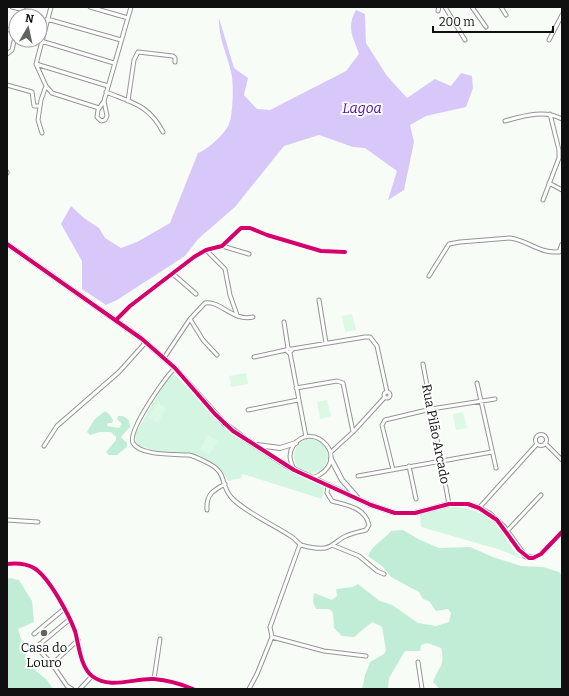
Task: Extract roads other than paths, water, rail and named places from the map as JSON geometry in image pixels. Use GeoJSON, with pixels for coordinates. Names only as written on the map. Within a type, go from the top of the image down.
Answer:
{"type":"FeatureCollection","features":[{"type":"Feature","properties":{"kind":"street"},"geometry":{"type":"LineString","coordinates":[[12,7],[20,9],[24,7]]}},
{"type":"Feature","properties":{"kind":"street"},"geometry":{"type":"LineString","coordinates":[[90,7],[128,18]]}},
{"type":"Feature","properties":{"kind":"street"},"geometry":{"type":"LineString","coordinates":[[104,101],[107,116],[105,120],[101,121],[97,117],[99,108],[104,101],[131,7]]}},
{"type":"Feature","properties":{"kind":"street"},"geometry":{"type":"LineString","coordinates":[[438,11],[439,7]]}},
{"type":"Feature","properties":{"kind":"street"},"geometry":{"type":"LineString","coordinates":[[445,7],[466,40]]}},
{"type":"Feature","properties":{"kind":"street"},"geometry":{"type":"LineString","coordinates":[[472,7],[486,27]]}},
{"type":"Feature","properties":{"kind":"street"},"geometry":{"type":"LineString","coordinates":[[501,7],[506,15]]}},
{"type":"Feature","properties":{"kind":"street"},"geometry":{"type":"LineString","coordinates":[[549,40],[562,17]]}},
{"type":"Feature","properties":{"kind":"street"},"geometry":{"type":"LineString","coordinates":[[48,19],[121,40]]}},
{"type":"Feature","properties":{"kind":"street"},"geometry":{"type":"LineString","coordinates":[[48,43],[114,63]]}},
{"type":"Feature","properties":{"kind":"street"},"geometry":{"type":"LineString","coordinates":[[39,48],[36,64],[46,86],[54,94],[99,108]]}},
{"type":"Feature","properties":{"kind":"street"},"geometry":{"type":"LineString","coordinates":[[128,101],[134,60],[138,52],[173,56],[175,58],[175,62]]}},
{"type":"Feature","properties":{"kind":"street"},"geometry":{"type":"LineString","coordinates":[[36,64],[108,86]]}},
{"type":"Feature","properties":{"kind":"street"},"geometry":{"type":"LineString","coordinates":[[7,85],[32,92],[34,106],[40,106]]}},
{"type":"Feature","properties":{"kind":"street"},"geometry":{"type":"LineString","coordinates":[[42,132],[38,121],[40,106],[46,86]]}},
{"type":"Feature","properties":{"kind":"street"},"geometry":{"type":"LineString","coordinates":[[106,92],[148,110],[163,132]]}},
{"type":"Feature","properties":{"kind":"street"},"geometry":{"type":"LineString","coordinates":[[504,122],[534,114],[550,114],[562,118]]}},
{"type":"Feature","properties":{"kind":"street"},"geometry":{"type":"LineString","coordinates":[[543,200],[557,166],[559,154],[558,143],[550,114]]}},
{"type":"Feature","properties":{"kind":"street"},"geometry":{"type":"LineString","coordinates":[[558,143],[562,145]]}},
{"type":"Feature","properties":{"kind":"street"},"geometry":{"type":"LineString","coordinates":[[557,166],[562,168]]}},
{"type":"Feature","properties":{"kind":"street"},"geometry":{"type":"LineString","coordinates":[[549,183],[562,190]]}},
{"type":"Feature","properties":{"kind":"street"},"geometry":{"type":"LineString","coordinates":[[222,246],[237,231],[245,227],[321,251],[345,252]]}},
{"type":"Feature","properties":{"kind":"street"},"geometry":{"type":"LineString","coordinates":[[429,276],[444,249],[453,243],[510,238],[538,249],[561,252],[562,244]]}},
{"type":"Feature","properties":{"kind":"street"},"geometry":{"type":"LineString","coordinates":[[7,244],[146,342],[175,368],[215,414],[233,431],[294,470],[386,510],[404,514],[460,503],[479,508],[497,520],[525,556],[534,558],[541,554],[562,532]]}},
{"type":"Feature","properties":{"kind":"street"},"geometry":{"type":"LineString","coordinates":[[116,320],[130,306],[206,250],[222,246],[249,254]]}},
{"type":"Feature","properties":{"kind":"street"},"geometry":{"type":"LineString","coordinates":[[206,250],[225,269],[230,295],[237,315]]}},
{"type":"Feature","properties":{"kind":"street"},"geometry":{"type":"LineString","coordinates":[[173,274],[196,294]]}},
{"type":"Feature","properties":{"kind":"street"},"geometry":{"type":"LineString","coordinates":[[319,300],[326,343]]}},
{"type":"Feature","properties":{"kind":"street"},"geometry":{"type":"LineString","coordinates":[[164,358],[190,319],[205,303],[214,303],[227,312],[243,318],[253,317]]}},
{"type":"Feature","properties":{"kind":"street"},"geometry":{"type":"LineString","coordinates":[[190,319],[203,340],[217,355]]}},
{"type":"Feature","properties":{"kind":"street"},"geometry":{"type":"LineString","coordinates":[[284,322],[306,437]]}},
{"type":"Feature","properties":{"kind":"street"},"geometry":{"type":"LineString","coordinates":[[254,357],[289,349],[365,337],[373,340],[377,346],[387,392],[384,394],[385,397],[353,432],[331,452]]}},
{"type":"Feature","properties":{"kind":"street"},"geometry":{"type":"LineString","coordinates":[[44,446],[57,426],[119,372],[146,342]]}},
{"type":"Feature","properties":{"kind":"street","name":"Rua Pilão Arcado"},"geometry":{"type":"LineString","coordinates":[[423,364],[449,504]]}},
{"type":"Feature","properties":{"kind":"street"},"geometry":{"type":"LineString","coordinates":[[175,368],[157,390],[133,433],[133,442],[140,449],[172,456],[189,456],[208,462],[221,473],[228,493],[236,501],[274,527],[292,537],[300,544],[317,548],[332,546],[358,556],[377,571],[384,574]]}},
{"type":"Feature","properties":{"kind":"street"},"geometry":{"type":"LineString","coordinates":[[296,388],[336,381],[343,383],[353,432]]}},
{"type":"Feature","properties":{"kind":"street"},"geometry":{"type":"LineString","coordinates":[[477,383],[496,468]]}},
{"type":"Feature","properties":{"kind":"street"},"geometry":{"type":"LineString","coordinates":[[393,470],[382,425],[387,419],[432,409],[495,399]]}},
{"type":"Feature","properties":{"kind":"street"},"geometry":{"type":"LineString","coordinates":[[248,410],[298,400]]}},
{"type":"Feature","properties":{"kind":"street"},"geometry":{"type":"LineString","coordinates":[[537,444],[536,437],[539,434],[545,436],[545,443],[562,460]]}},
{"type":"Feature","properties":{"kind":"street"},"geometry":{"type":"LineString","coordinates":[[253,444],[274,448],[296,443],[306,437],[311,436],[322,439],[331,452],[331,459],[326,471],[313,478]]}},
{"type":"Feature","properties":{"kind":"street"},"geometry":{"type":"LineString","coordinates":[[294,470],[290,456],[296,443]]}},
{"type":"Feature","properties":{"kind":"street"},"geometry":{"type":"LineString","coordinates":[[479,508],[537,444],[541,445],[545,443]]}},
{"type":"Feature","properties":{"kind":"street"},"geometry":{"type":"LineString","coordinates":[[358,476],[492,452]]}},
{"type":"Feature","properties":{"kind":"street"},"geometry":{"type":"LineString","coordinates":[[331,459],[342,480],[359,499]]}},
{"type":"Feature","properties":{"kind":"street"},"geometry":{"type":"LineString","coordinates":[[409,466],[416,499]]}},
{"type":"Feature","properties":{"kind":"street"},"geometry":{"type":"LineString","coordinates":[[206,510],[206,501],[209,495],[225,484]]}},
{"type":"Feature","properties":{"kind":"street"},"geometry":{"type":"LineString","coordinates":[[328,485],[327,493],[332,501],[353,506],[366,516],[369,525],[366,530],[347,535],[332,546]]}},
{"type":"Feature","properties":{"kind":"street"},"geometry":{"type":"LineString","coordinates":[[507,531],[541,495]]}},
{"type":"Feature","properties":{"kind":"street"},"geometry":{"type":"LineString","coordinates":[[7,520],[38,522]]}},
{"type":"Feature","properties":{"kind":"street"},"geometry":{"type":"LineString","coordinates":[[249,689],[257,674],[272,637],[270,627],[300,544]]}},
{"type":"Feature","properties":{"kind":"street"},"geometry":{"type":"LineString","coordinates":[[7,564],[22,563],[36,569],[52,590],[70,618],[85,666],[92,676],[107,683],[154,679],[193,689]]}},
{"type":"Feature","properties":{"kind":"street"},"geometry":{"type":"LineString","coordinates":[[34,634],[64,609]]}},
{"type":"Feature","properties":{"kind":"street"},"geometry":{"type":"LineString","coordinates":[[70,618],[40,644],[38,650],[52,664],[67,686],[72,689]]}},
{"type":"Feature","properties":{"kind":"street"},"geometry":{"type":"LineString","coordinates":[[272,637],[324,651],[366,656]]}},
{"type":"Feature","properties":{"kind":"street"},"geometry":{"type":"LineString","coordinates":[[52,664],[78,640]]}},
{"type":"Feature","properties":{"kind":"street"},"geometry":{"type":"LineString","coordinates":[[154,679],[160,640]]}},
{"type":"Feature","properties":{"kind":"street"},"geometry":{"type":"LineString","coordinates":[[418,662],[422,689]]}},
{"type":"Feature","properties":{"kind":"street"},"geometry":{"type":"LineString","coordinates":[[80,689],[92,676]]}},
{"type":"Feature","properties":{"kind":"water","name":"Lagoa"},"geometry":{"type":"Polygon","coordinates":[[[356,10],[365,14],[366,43],[387,76],[407,98],[435,79],[451,86],[461,73],[472,76],[473,88],[466,107],[426,116],[410,125],[414,142],[404,190],[388,200],[397,171],[365,148],[353,147],[319,135],[284,146],[235,207],[198,239],[185,256],[117,300],[106,305],[82,289],[82,261],[61,224],[71,206],[84,218],[99,228],[105,238],[121,248],[137,242],[170,223],[198,153],[216,141],[227,128],[230,119],[233,90],[232,77],[221,39],[219,18],[234,68],[248,78],[244,95],[257,109],[270,110],[346,71],[359,54],[351,27],[351,22],[356,10]]]}},
{"type":"Feature","properties":{"kind":"place","name":"Casa do Louro"},"geometry":{"type":"Point","coordinates":[44,633]}}]}
